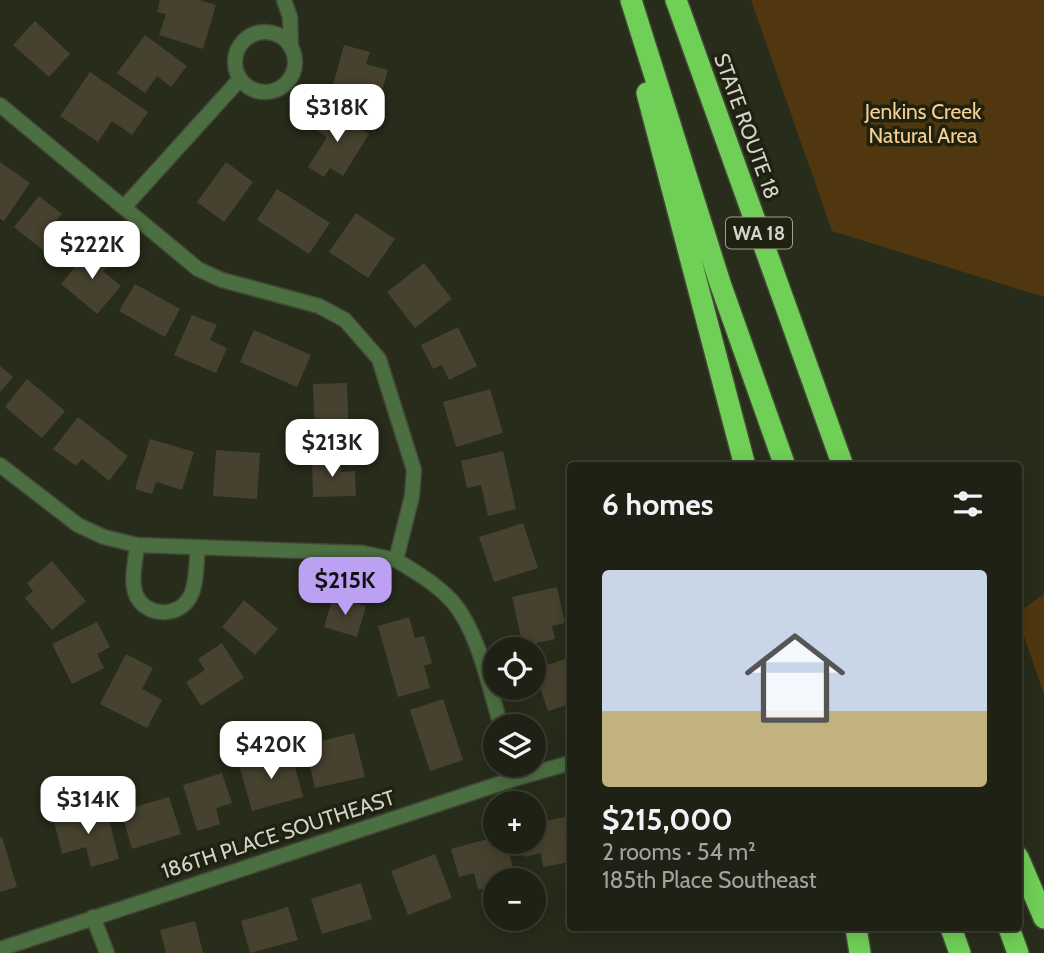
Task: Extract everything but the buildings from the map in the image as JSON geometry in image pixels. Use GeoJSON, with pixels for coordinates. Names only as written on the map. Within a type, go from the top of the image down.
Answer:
{"type":"FeatureCollection","features":[{"type":"Feature","properties":{"kind":"highway"},"geometry":{"type":"LineString","coordinates":[[622,0],[744,462]]}},
{"type":"Feature","properties":{"kind":"highway","name":"WA 18"},"geometry":{"type":"LineString","coordinates":[[631,0],[720,283],[784,462]]}},
{"type":"Feature","properties":{"kind":"highway","name":"STATE ROUTE 18"},"geometry":{"type":"LineString","coordinates":[[676,0],[842,462]]}},
{"type":"Feature","properties":{"kind":"highway"},"geometry":{"type":"LineString","coordinates":[[773,272],[852,462]]}},
{"type":"Feature","properties":{"kind":"highway"},"geometry":{"type":"LineString","coordinates":[[1022,866],[1044,918]]}},
{"type":"Feature","properties":{"kind":"highway"},"geometry":{"type":"LineString","coordinates":[[856,931],[860,953]]}},
{"type":"Feature","properties":{"kind":"highway"},"geometry":{"type":"LineString","coordinates":[[952,931],[960,953]]}},
{"type":"Feature","properties":{"kind":"highway"},"geometry":{"type":"LineString","coordinates":[[1010,931],[1018,953]]}},
{"type":"Feature","properties":{"kind":"street"},"geometry":{"type":"LineString","coordinates":[[284,0],[290,17],[295,68],[291,77],[276,90],[266,92],[256,91],[240,79],[236,71],[237,51],[250,37],[268,33],[286,41],[291,48]]}},
{"type":"Feature","properties":{"kind":"street"},"geometry":{"type":"LineString","coordinates":[[125,206],[240,79]]}},
{"type":"Feature","properties":{"kind":"street"},"geometry":{"type":"LineString","coordinates":[[0,105],[198,269],[222,280],[319,306],[345,320],[370,346],[379,359],[414,470],[412,496],[396,560]]}},
{"type":"Feature","properties":{"kind":"street"},"geometry":{"type":"LineString","coordinates":[[0,465],[78,525],[104,537],[137,545],[363,553],[396,560],[427,579],[453,602],[474,641],[497,714]]}},
{"type":"Feature","properties":{"kind":"street"},"geometry":{"type":"LineString","coordinates":[[137,545],[135,593],[141,603],[162,613],[173,611],[191,596],[198,548]]}},
{"type":"Feature","properties":{"kind":"street","name":"186TH PLACE SOUTHEAST"},"geometry":{"type":"LineString","coordinates":[[546,766],[567,763]]}},
{"type":"Feature","properties":{"kind":"street","name":"186TH PLACE SOUTHEAST"},"geometry":{"type":"LineString","coordinates":[[0,948],[498,777]]}},
{"type":"Feature","properties":{"kind":"street"},"geometry":{"type":"LineString","coordinates":[[93,917],[107,953]]}},
{"type":"Feature","properties":{"kind":"green space","name":"Jenkins Creek Natural Area"},"geometry":{"type":"Polygon","coordinates":[[[751,0],[1044,0],[1044,297],[832,231],[751,0]]]}},
{"type":"Feature","properties":{"kind":"green space"},"geometry":{"type":"Polygon","coordinates":[[[1044,594],[1044,694],[1022,631],[1022,610],[1044,594]]]}}]}
